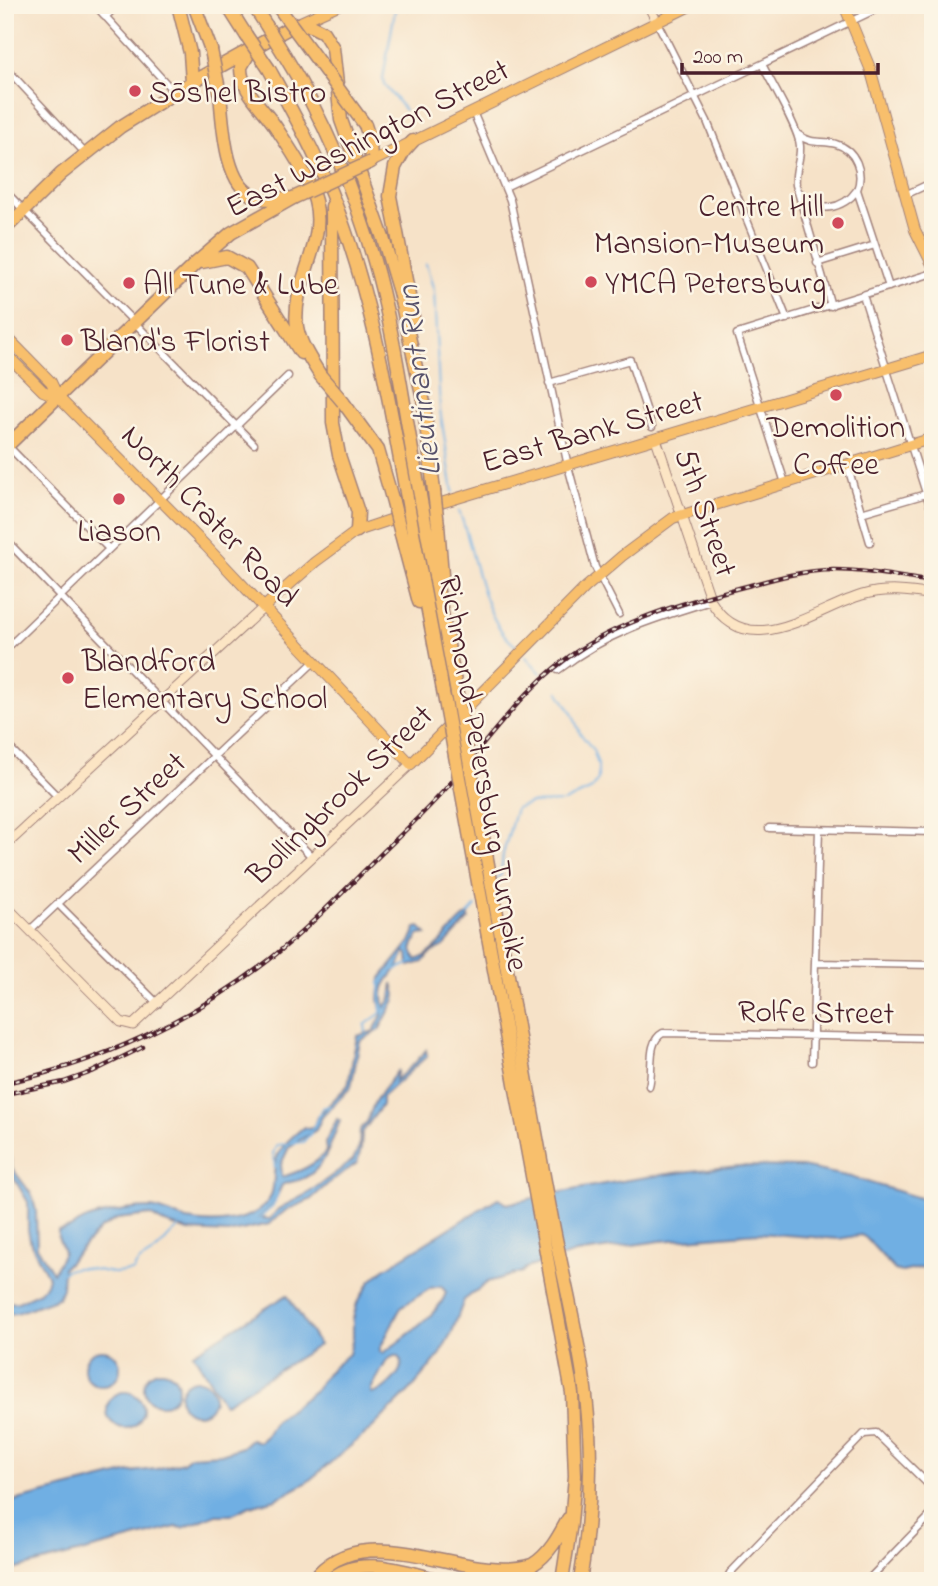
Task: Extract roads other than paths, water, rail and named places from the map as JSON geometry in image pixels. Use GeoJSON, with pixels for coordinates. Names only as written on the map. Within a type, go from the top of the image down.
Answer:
{"type":"FeatureCollection","features":[{"type":"Feature","properties":{"kind":"highway"},"geometry":{"type":"LineString","coordinates":[[178,5],[190,53],[192,82]]}},
{"type":"Feature","properties":{"kind":"highway"},"geometry":{"type":"LineString","coordinates":[[194,5],[211,50],[229,156],[236,179],[253,195],[269,199],[293,198]]}},
{"type":"Feature","properties":{"kind":"highway","name":"Richmond-Petersburg Turnpike"},"geometry":{"type":"LineString","coordinates":[[227,5],[269,69],[300,125],[332,195],[369,312],[414,496]]}},
{"type":"Feature","properties":{"kind":"highway","name":"Richmond-Petersburg Turnpike"},"geometry":{"type":"LineString","coordinates":[[253,5],[285,56],[327,134],[353,195],[386,310],[414,496],[495,937],[527,1153],[569,1374],[575,1464],[572,1513],[562,1581]]}},
{"type":"Feature","properties":{"kind":"highway"},"geometry":{"type":"LineString","coordinates":[[278,6],[365,125],[370,140],[371,162]]}},
{"type":"Feature","properties":{"kind":"highway"},"geometry":{"type":"LineString","coordinates":[[5,229],[85,153],[174,92],[296,24],[318,29],[331,41],[341,120],[396,281],[424,403]]}},
{"type":"Feature","properties":{"kind":"highway"},"geometry":{"type":"LineString","coordinates":[[254,46],[241,66],[241,77],[297,160],[315,201],[316,238],[300,286],[296,313],[303,344],[320,375]]}},
{"type":"Feature","properties":{"kind":"highway"},"geometry":{"type":"LineString","coordinates":[[195,264],[215,257],[227,257],[247,268],[304,356],[343,402],[378,450],[393,502],[420,530],[434,491],[414,324],[390,196],[395,167],[413,141]]}},
{"type":"Feature","properties":{"kind":"highway","name":"East Washington Street"},"geometry":{"type":"LineString","coordinates":[[6,447],[195,264],[231,233],[293,198],[371,162]]}},
{"type":"Feature","properties":{"kind":"highway"},"geometry":{"type":"LineString","coordinates":[[332,195],[333,423],[339,455],[359,512],[357,531]]}},
{"type":"Feature","properties":{"kind":"highway","name":"Richmond-Petersburg Turnpike"},"geometry":{"type":"LineString","coordinates":[[420,530],[446,635],[447,678],[444,701],[495,937],[582,1372],[590,1443],[589,1517],[580,1581]]}},
{"type":"Feature","properties":{"kind":"highway"},"geometry":{"type":"LineString","coordinates":[[312,1581],[320,1570],[335,1560],[363,1554],[475,1575],[507,1575],[531,1566],[545,1555],[572,1513]]}},
{"type":"Feature","properties":{"kind":"highway"},"geometry":{"type":"LineString","coordinates":[[329,1581],[344,1570],[366,1565],[444,1581]]}},
{"type":"Feature","properties":{"kind":"main road"},"geometry":{"type":"LineString","coordinates":[[296,24],[338,5]]}},
{"type":"Feature","properties":{"kind":"main road","name":"East Washington Street"},"geometry":{"type":"LineString","coordinates":[[371,162],[692,5]]}},
{"type":"Feature","properties":{"kind":"main road"},"geometry":{"type":"LineString","coordinates":[[844,5],[873,78],[915,230],[933,266]]}},
{"type":"Feature","properties":{"kind":"main road"},"geometry":{"type":"LineString","coordinates":[[5,335],[51,382],[58,397]]}},
{"type":"Feature","properties":{"kind":"main road"},"geometry":{"type":"LineString","coordinates":[[5,353],[43,391],[58,397]]}},
{"type":"Feature","properties":{"kind":"main road","name":"East Bank Street"},"geometry":{"type":"LineString","coordinates":[[264,607],[314,562],[357,531],[472,492],[568,466],[933,355]]}},
{"type":"Feature","properties":{"kind":"main road","name":"North Crater Road"},"geometry":{"type":"LineString","coordinates":[[58,397],[315,660],[411,764]]}},
{"type":"Feature","properties":{"kind":"main road","name":"Bollingbrook Street"},"geometry":{"type":"LineString","coordinates":[[411,764],[598,576],[642,541],[682,515],[933,438]]}},
{"type":"Feature","properties":{"kind":"street"},"geometry":{"type":"LineString","coordinates":[[95,5],[174,92]]}},
{"type":"Feature","properties":{"kind":"street"},"geometry":{"type":"LineString","coordinates":[[105,17],[118,5]]}},
{"type":"Feature","properties":{"kind":"street"},"geometry":{"type":"LineString","coordinates":[[648,5],[696,97],[787,319]]}},
{"type":"Feature","properties":{"kind":"street"},"geometry":{"type":"LineString","coordinates":[[505,187],[885,5]]}},
{"type":"Feature","properties":{"kind":"street"},"geometry":{"type":"LineString","coordinates":[[925,5],[933,26]]}},
{"type":"Feature","properties":{"kind":"street"},"geometry":{"type":"LineString","coordinates":[[762,64],[797,134],[801,150],[795,171],[796,185],[831,306]]}},
{"type":"Feature","properties":{"kind":"street"},"geometry":{"type":"LineString","coordinates":[[5,67],[85,153]]}},
{"type":"Feature","properties":{"kind":"street"},"geometry":{"type":"LineString","coordinates":[[473,112],[505,187],[568,466],[598,576],[618,614]]}},
{"type":"Feature","properties":{"kind":"street"},"geometry":{"type":"LineString","coordinates":[[797,134],[811,142],[835,143],[848,151],[859,169],[857,190],[889,287]]}},
{"type":"Feature","properties":{"kind":"street"},"geometry":{"type":"LineString","coordinates":[[905,195],[933,182]]}},
{"type":"Feature","properties":{"kind":"street"},"geometry":{"type":"LineString","coordinates":[[796,185],[804,199],[824,208],[844,203],[857,190]]}},
{"type":"Feature","properties":{"kind":"street"},"geometry":{"type":"LineString","coordinates":[[5,191],[254,444]]}},
{"type":"Feature","properties":{"kind":"street"},"geometry":{"type":"LineString","coordinates":[[817,263],[875,245]]}},
{"type":"Feature","properties":{"kind":"street"},"geometry":{"type":"LineString","coordinates":[[785,483],[737,334],[933,273]]}},
{"type":"Feature","properties":{"kind":"street"},"geometry":{"type":"LineString","coordinates":[[863,295],[911,445],[930,493],[933,515]]}},
{"type":"Feature","properties":{"kind":"street","name":"5th Street"},"geometry":{"type":"LineString","coordinates":[[549,383],[630,360],[652,427]]}},
{"type":"Feature","properties":{"kind":"street"},"geometry":{"type":"LineString","coordinates":[[7,646],[288,376]]}},
{"type":"Feature","properties":{"kind":"street","name":"5th Street"},"geometry":{"type":"LineString","coordinates":[[656,439],[711,601]]}},
{"type":"Feature","properties":{"kind":"street"},"geometry":{"type":"LineString","coordinates":[[6,447],[109,549]]}},
{"type":"Feature","properties":{"kind":"street"},"geometry":{"type":"LineString","coordinates":[[847,464],[870,542]]}},
{"type":"Feature","properties":{"kind":"street"},"geometry":{"type":"LineString","coordinates":[[861,513],[930,493]]}},
{"type":"Feature","properties":{"kind":"street"},"geometry":{"type":"LineString","coordinates":[[5,540],[312,857]]}},
{"type":"Feature","properties":{"kind":"street"},"geometry":{"type":"LineString","coordinates":[[558,670],[592,646],[626,629],[711,601],[720,615],[738,627],[755,631],[776,629],[874,592],[896,590],[933,595]]}},
{"type":"Feature","properties":{"kind":"street","name":"East Bank Street"},"geometry":{"type":"LineString","coordinates":[[5,846],[264,607]]}},
{"type":"Feature","properties":{"kind":"street","name":"Miller Street"},"geometry":{"type":"LineString","coordinates":[[30,930],[315,660]]}},
{"type":"Feature","properties":{"kind":"street"},"geometry":{"type":"LineString","coordinates":[[5,743],[58,797]]}},
{"type":"Feature","properties":{"kind":"street","name":"Bollingbrook Street"},"geometry":{"type":"LineString","coordinates":[[30,930],[117,1018],[125,1024],[134,1025],[411,764]]}},
{"type":"Feature","properties":{"kind":"street"},"geometry":{"type":"LineString","coordinates":[[769,828],[933,832]]}},
{"type":"Feature","properties":{"kind":"street"},"geometry":{"type":"LineString","coordinates":[[813,1062],[819,829]]}},
{"type":"Feature","properties":{"kind":"street"},"geometry":{"type":"LineString","coordinates":[[58,904],[158,1004]]}},
{"type":"Feature","properties":{"kind":"street"},"geometry":{"type":"LineString","coordinates":[[5,905],[30,930]]}},
{"type":"Feature","properties":{"kind":"street"},"geometry":{"type":"LineString","coordinates":[[816,962],[933,965]]}},
{"type":"Feature","properties":{"kind":"street","name":"Rolfe Street"},"geometry":{"type":"LineString","coordinates":[[649,1086],[653,1044],[656,1037],[663,1033],[933,1038]]}},
{"type":"Feature","properties":{"kind":"street"},"geometry":{"type":"LineString","coordinates":[[726,1581],[730,1573],[864,1434],[876,1433],[933,1489]]}},
{"type":"Feature","properties":{"kind":"street"},"geometry":{"type":"LineString","coordinates":[[867,1581],[933,1513]]}},
{"type":"Feature","properties":{"kind":"water"},"geometry":{"type":"Polygon","coordinates":[[[469,914],[469,919],[445,945],[428,955],[423,962],[409,966],[408,954],[405,952],[384,990],[385,1007],[391,999],[393,983],[395,1000],[379,1030],[360,1041],[351,1087],[322,1117],[316,1130],[289,1147],[281,1164],[282,1177],[306,1168],[322,1156],[326,1151],[325,1143],[337,1119],[340,1121],[323,1161],[304,1178],[282,1185],[273,1205],[259,1218],[270,1219],[278,1209],[307,1194],[353,1160],[359,1147],[360,1130],[367,1122],[375,1101],[398,1070],[395,1081],[426,1050],[427,1056],[382,1097],[382,1105],[362,1133],[357,1163],[310,1200],[286,1210],[269,1224],[228,1233],[188,1231],[150,1215],[117,1219],[100,1229],[63,1268],[62,1288],[58,1298],[17,1313],[5,1314],[5,1303],[18,1302],[40,1292],[48,1277],[31,1244],[28,1202],[8,1168],[5,1143],[9,1149],[12,1168],[32,1195],[36,1211],[37,1247],[53,1273],[64,1252],[58,1231],[93,1217],[151,1208],[196,1222],[217,1222],[238,1219],[257,1212],[271,1196],[276,1160],[284,1145],[304,1127],[308,1129],[314,1126],[317,1117],[348,1085],[357,1036],[374,1031],[382,1015],[379,999],[381,978],[410,942],[416,928],[420,927],[427,934],[418,935],[412,949],[416,960],[432,951],[469,914]]]}},
{"type":"Feature","properties":{"kind":"water"},"geometry":{"type":"Polygon","coordinates":[[[739,1166],[802,1167],[851,1177],[933,1202],[933,1265],[902,1272],[895,1270],[861,1235],[839,1239],[758,1233],[660,1241],[576,1253],[526,1268],[522,1272],[488,1282],[464,1300],[452,1332],[438,1357],[414,1386],[372,1428],[306,1483],[276,1499],[250,1506],[231,1515],[214,1515],[183,1528],[176,1527],[5,1572],[5,1503],[130,1472],[156,1469],[183,1462],[191,1456],[221,1454],[242,1447],[251,1439],[259,1442],[275,1421],[314,1391],[327,1373],[349,1354],[357,1303],[370,1282],[383,1270],[498,1198],[507,1204],[622,1181],[739,1166]],[[441,1286],[431,1288],[401,1307],[380,1352],[383,1353],[410,1334],[437,1309],[446,1292],[441,1286]],[[399,1356],[387,1360],[371,1389],[371,1394],[384,1388],[399,1371],[402,1361],[399,1356]]]}},
{"type":"Feature","properties":{"kind":"water"},"geometry":{"type":"Polygon","coordinates":[[[287,1295],[319,1345],[224,1404],[193,1353],[287,1295]]]}},
{"type":"Feature","properties":{"kind":"water"},"geometry":{"type":"Polygon","coordinates":[[[102,1350],[114,1356],[120,1368],[114,1380],[102,1386],[90,1380],[84,1368],[90,1356],[102,1350]]]}},
{"type":"Feature","properties":{"kind":"water"},"geometry":{"type":"Polygon","coordinates":[[[161,1371],[173,1376],[178,1388],[173,1400],[161,1405],[149,1400],[144,1388],[149,1376],[161,1371]]]}},
{"type":"Feature","properties":{"kind":"water"},"geometry":{"type":"Polygon","coordinates":[[[197,1380],[209,1385],[214,1397],[209,1409],[197,1414],[185,1409],[180,1397],[185,1385],[197,1380]]]}},
{"type":"Feature","properties":{"kind":"water"},"geometry":{"type":"Polygon","coordinates":[[[125,1392],[138,1397],[143,1410],[138,1423],[125,1428],[112,1423],[107,1410],[112,1397],[125,1392]]]}},
{"type":"Feature","properties":{"kind":"waterway","name":"Lieutinant Run"},"geometry":{"type":"LineString","coordinates":[[396,5],[383,78],[384,85],[405,110]]}},
{"type":"Feature","properties":{"kind":"waterway","name":"Lieutinant Run"},"geometry":{"type":"LineString","coordinates":[[426,264],[434,291],[440,410],[453,492]]}},
{"type":"Feature","properties":{"kind":"waterway","name":"Lieutinant Run"},"geometry":{"type":"LineString","coordinates":[[459,511],[487,602],[504,635],[516,646]]}},
{"type":"Feature","properties":{"kind":"waterway","name":"Lieutinant Run"},"geometry":{"type":"LineString","coordinates":[[526,657],[541,673]]}},
{"type":"Feature","properties":{"kind":"waterway","name":"Lieutinant Run"},"geometry":{"type":"LineString","coordinates":[[496,879],[501,874],[503,854],[516,808],[531,803],[564,802],[592,789],[598,780],[598,765],[593,750],[580,733],[572,713],[558,691]]}},
{"type":"Feature","properties":{"kind":"waterway","name":"Lieutinant Run"},"geometry":{"type":"LineString","coordinates":[[468,915],[476,906]]}},
{"type":"Feature","properties":{"kind":"waterway","name":"Lieutinant Run"},"geometry":{"type":"LineString","coordinates":[[394,970],[415,962]]}},
{"type":"Feature","properties":{"kind":"waterway","name":"Lieutinant Run"},"geometry":{"type":"LineString","coordinates":[[366,1032],[365,1025],[381,1013],[382,980]]}},
{"type":"Feature","properties":{"kind":"waterway","name":"Lieutinant Run"},"geometry":{"type":"LineString","coordinates":[[313,1128],[322,1108],[329,1106]]}},
{"type":"Feature","properties":{"kind":"waterway","name":"Lieutinant Run"},"geometry":{"type":"LineString","coordinates":[[293,1143],[303,1142],[311,1133]]}},
{"type":"Feature","properties":{"kind":"waterway","name":"Lieutinant Run"},"geometry":{"type":"LineString","coordinates":[[275,1167],[273,1153],[277,1145],[287,1144]]}},
{"type":"Feature","properties":{"kind":"waterway","name":"Lieutinant Run"},"geometry":{"type":"LineString","coordinates":[[259,1219],[273,1206],[278,1193]]}},
{"type":"Feature","properties":{"kind":"waterway","name":"Lieutinant Run"},"geometry":{"type":"LineString","coordinates":[[61,1273],[74,1268],[114,1273],[133,1271],[139,1262],[179,1228]]}},
{"type":"Feature","properties":{"kind":"railway"},"geometry":{"type":"LineString","coordinates":[[5,1083],[76,1064],[144,1036],[209,1001],[269,960],[323,912],[424,812],[506,716],[542,679],[601,637],[641,618],[684,604],[801,573],[846,570],[933,582]]}},
{"type":"Feature","properties":{"kind":"railway"},"geometry":{"type":"LineString","coordinates":[[5,1094],[64,1082],[92,1072],[143,1047]]}},
{"type":"Feature","properties":{"kind":"place","name":"Sōshel Bistro"},"geometry":{"type":"Point","coordinates":[135,91]}},
{"type":"Feature","properties":{"kind":"place","name":"Centre Hill Mansion-Museum"},"geometry":{"type":"Point","coordinates":[838,223]}},
{"type":"Feature","properties":{"kind":"place","name":"YMCA Petersburg"},"geometry":{"type":"Point","coordinates":[591,282]}},
{"type":"Feature","properties":{"kind":"place","name":"All Tune & Lube"},"geometry":{"type":"Point","coordinates":[129,283]}},
{"type":"Feature","properties":{"kind":"place","name":"Bland's Florist"},"geometry":{"type":"Point","coordinates":[67,340]}},
{"type":"Feature","properties":{"kind":"place","name":"Demolition Coffee"},"geometry":{"type":"Point","coordinates":[836,395]}},
{"type":"Feature","properties":{"kind":"place","name":"Liason"},"geometry":{"type":"Point","coordinates":[119,499]}},
{"type":"Feature","properties":{"kind":"place","name":"Blandford Elementary School"},"geometry":{"type":"Point","coordinates":[68,678]}}]}
